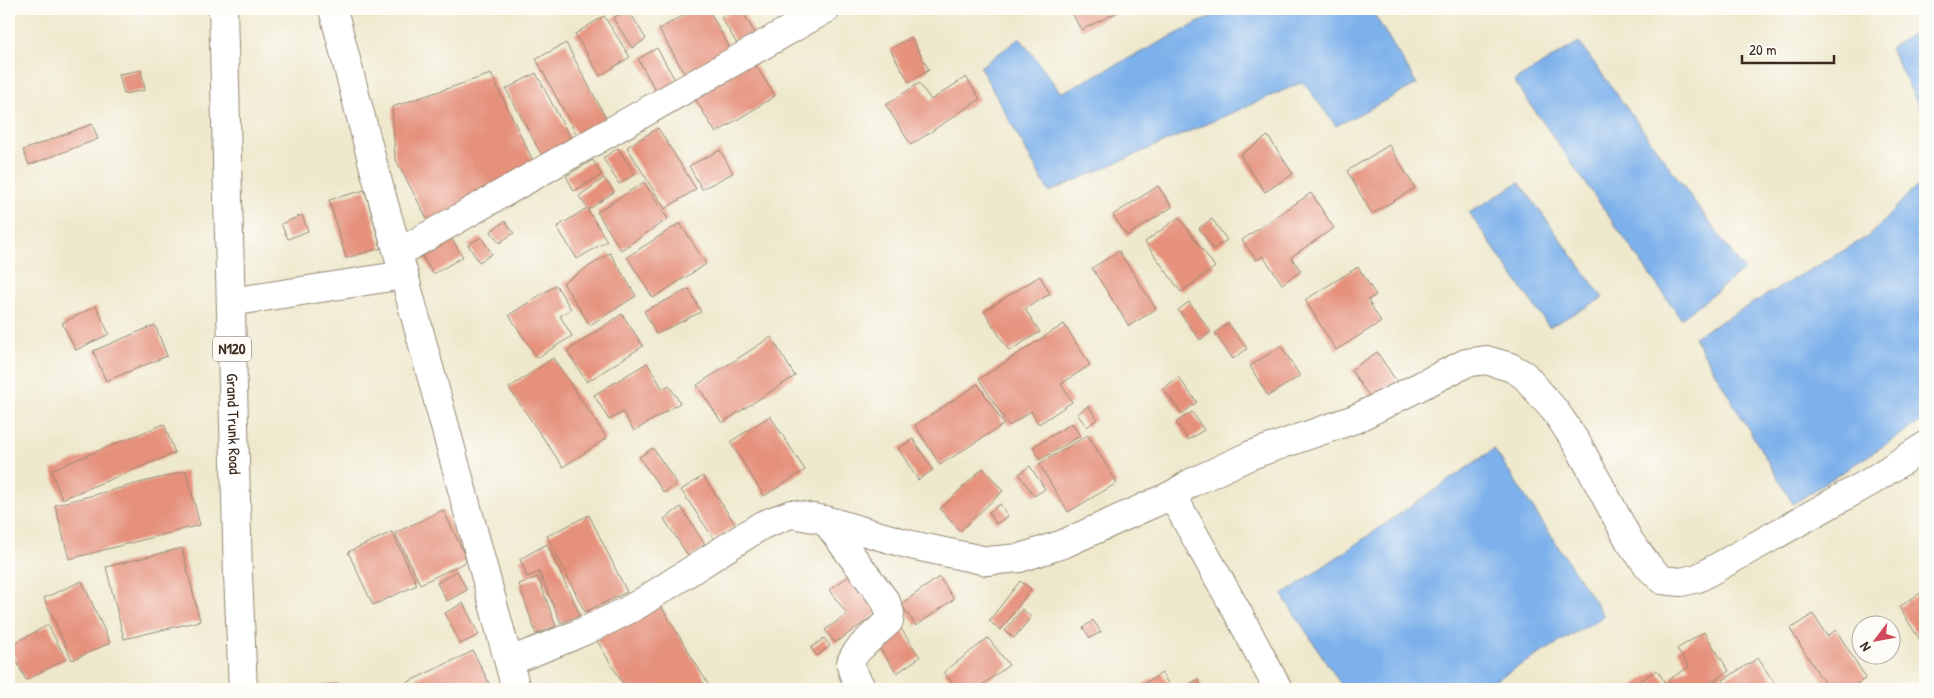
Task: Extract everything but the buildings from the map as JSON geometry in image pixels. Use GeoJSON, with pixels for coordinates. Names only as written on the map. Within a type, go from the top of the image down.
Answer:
{"type":"FeatureCollection","features":[{"type":"Feature","properties":{"kind":"main road","name":"Grand Trunk Road"},"geometry":{"type":"LineString","coordinates":[[223,9],[243,689]]}},
{"type":"Feature","properties":{"kind":"main road"},"geometry":{"type":"LineString","coordinates":[[334,9],[375,172],[516,689]]}},
{"type":"Feature","properties":{"kind":"main road"},"geometry":{"type":"LineString","coordinates":[[231,302],[401,264],[826,9]]}},
{"type":"Feature","properties":{"kind":"main road"},"geometry":{"type":"LineString","coordinates":[[510,662],[619,616],[762,526],[791,514],[826,520],[910,545],[987,561],[1020,558],[1063,544],[1172,495],[1251,455],[1355,419],[1466,363],[1486,360],[1510,367],[1524,375],[1556,412],[1578,445],[1630,542],[1649,567],[1662,580],[1681,582],[1698,578],[1870,482],[1925,446]]}},
{"type":"Feature","properties":{"kind":"main road"},"geometry":{"type":"LineString","coordinates":[[1172,495],[1278,689]]}},
{"type":"Feature","properties":{"kind":"main road"},"geometry":{"type":"LineString","coordinates":[[826,520],[886,602],[890,613],[889,621],[854,655],[851,664],[862,689]]}},
{"type":"Feature","properties":{"kind":"water"},"geometry":{"type":"Polygon","coordinates":[[[1225,9],[1371,9],[1417,84],[1336,126],[1303,82],[1049,192],[980,67],[1020,38],[1061,93],[1225,9]]]}},
{"type":"Feature","properties":{"kind":"water"},"geometry":{"type":"Polygon","coordinates":[[[1925,26],[1925,118],[1890,48],[1925,26]]]}},
{"type":"Feature","properties":{"kind":"water"},"geometry":{"type":"Polygon","coordinates":[[[1579,42],[1744,270],[1681,319],[1514,81],[1579,42]]]}},
{"type":"Feature","properties":{"kind":"water"},"geometry":{"type":"Polygon","coordinates":[[[1519,182],[1603,298],[1549,327],[1469,213],[1519,182]]]}},
{"type":"Feature","properties":{"kind":"water"},"geometry":{"type":"Polygon","coordinates":[[[1925,183],[1925,419],[1793,504],[1694,337],[1872,234],[1912,190],[1925,183]]]}},
{"type":"Feature","properties":{"kind":"water"},"geometry":{"type":"Polygon","coordinates":[[[1494,449],[1604,616],[1480,689],[1344,689],[1282,595],[1494,449]]]}}]}
